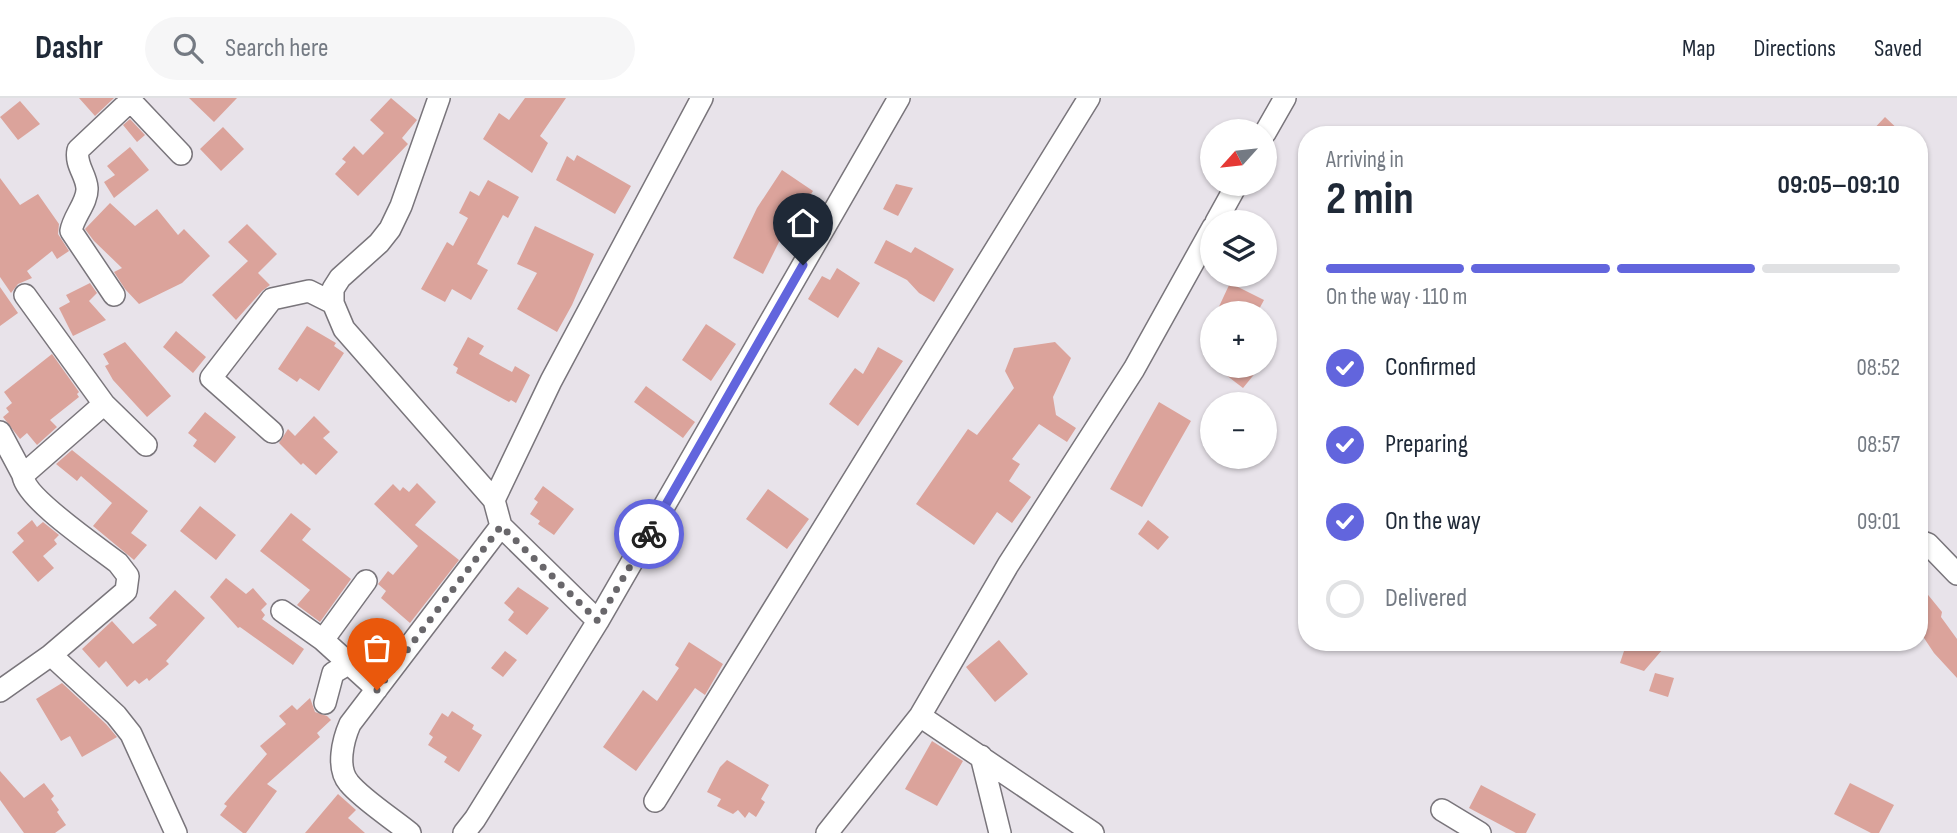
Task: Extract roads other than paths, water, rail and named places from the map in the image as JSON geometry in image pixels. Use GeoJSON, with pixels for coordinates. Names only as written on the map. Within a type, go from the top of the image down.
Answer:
{"type":"FeatureCollection","features":[{"type":"Feature","properties":{"kind":"street"},"geometry":{"type":"LineString","coordinates":[[439,98],[401,206],[390,229],[379,243],[340,278],[333,289],[333,303],[344,329],[494,500],[501,526],[598,621]]}},
{"type":"Feature","properties":{"kind":"street"},"geometry":{"type":"LineString","coordinates":[[494,500],[551,381],[702,98]]}},
{"type":"Feature","properties":{"kind":"street"},"geometry":{"type":"LineString","coordinates":[[464,833],[598,621],[899,98]]}},
{"type":"Feature","properties":{"kind":"street"},"geometry":{"type":"LineString","coordinates":[[655,801],[1089,98]]}},
{"type":"Feature","properties":{"kind":"street"},"geometry":{"type":"LineString","coordinates":[[1273,119],[1285,98]]}},
{"type":"Feature","properties":{"kind":"street"},"geometry":{"type":"LineString","coordinates":[[114,295],[71,231],[87,194],[87,186],[76,160],[79,150],[129,99],[181,154]]}},
{"type":"Feature","properties":{"kind":"street"},"geometry":{"type":"LineString","coordinates":[[827,833],[920,716],[1008,565],[1134,369],[1200,251]]}},
{"type":"Feature","properties":{"kind":"street"},"geometry":{"type":"LineString","coordinates":[[272,432],[211,378],[272,299],[309,291],[333,303]]}},
{"type":"Feature","properties":{"kind":"street"},"geometry":{"type":"LineString","coordinates":[[25,295],[104,404],[146,445]]}},
{"type":"Feature","properties":{"kind":"street"},"geometry":{"type":"LineString","coordinates":[[23,475],[104,404]]}},
{"type":"Feature","properties":{"kind":"street"},"geometry":{"type":"LineString","coordinates":[[0,432],[23,475],[23,483],[35,497],[118,564],[128,576],[126,591],[51,655],[0,691]]}},
{"type":"Feature","properties":{"kind":"street"},"geometry":{"type":"LineString","coordinates":[[410,833],[347,782],[343,741],[351,724],[501,526]]}},
{"type":"Feature","properties":{"kind":"street"},"geometry":{"type":"LineString","coordinates":[[1928,544],[1957,574]]}},
{"type":"Feature","properties":{"kind":"street"},"geometry":{"type":"LineString","coordinates":[[323,640],[366,582]]}},
{"type":"Feature","properties":{"kind":"street"},"geometry":{"type":"LineString","coordinates":[[282,611],[323,640],[377,690]]}},
{"type":"Feature","properties":{"kind":"street"},"geometry":{"type":"LineString","coordinates":[[51,655],[117,716],[131,734],[176,833]]}},
{"type":"Feature","properties":{"kind":"street"},"geometry":{"type":"LineString","coordinates":[[325,703],[333,673],[348,664]]}},
{"type":"Feature","properties":{"kind":"street"},"geometry":{"type":"LineString","coordinates":[[920,716],[1093,833]]}},
{"type":"Feature","properties":{"kind":"street"},"geometry":{"type":"LineString","coordinates":[[981,756],[1000,833]]}},
{"type":"Feature","properties":{"kind":"street"},"geometry":{"type":"LineString","coordinates":[[1442,810],[1480,833]]}}]}
